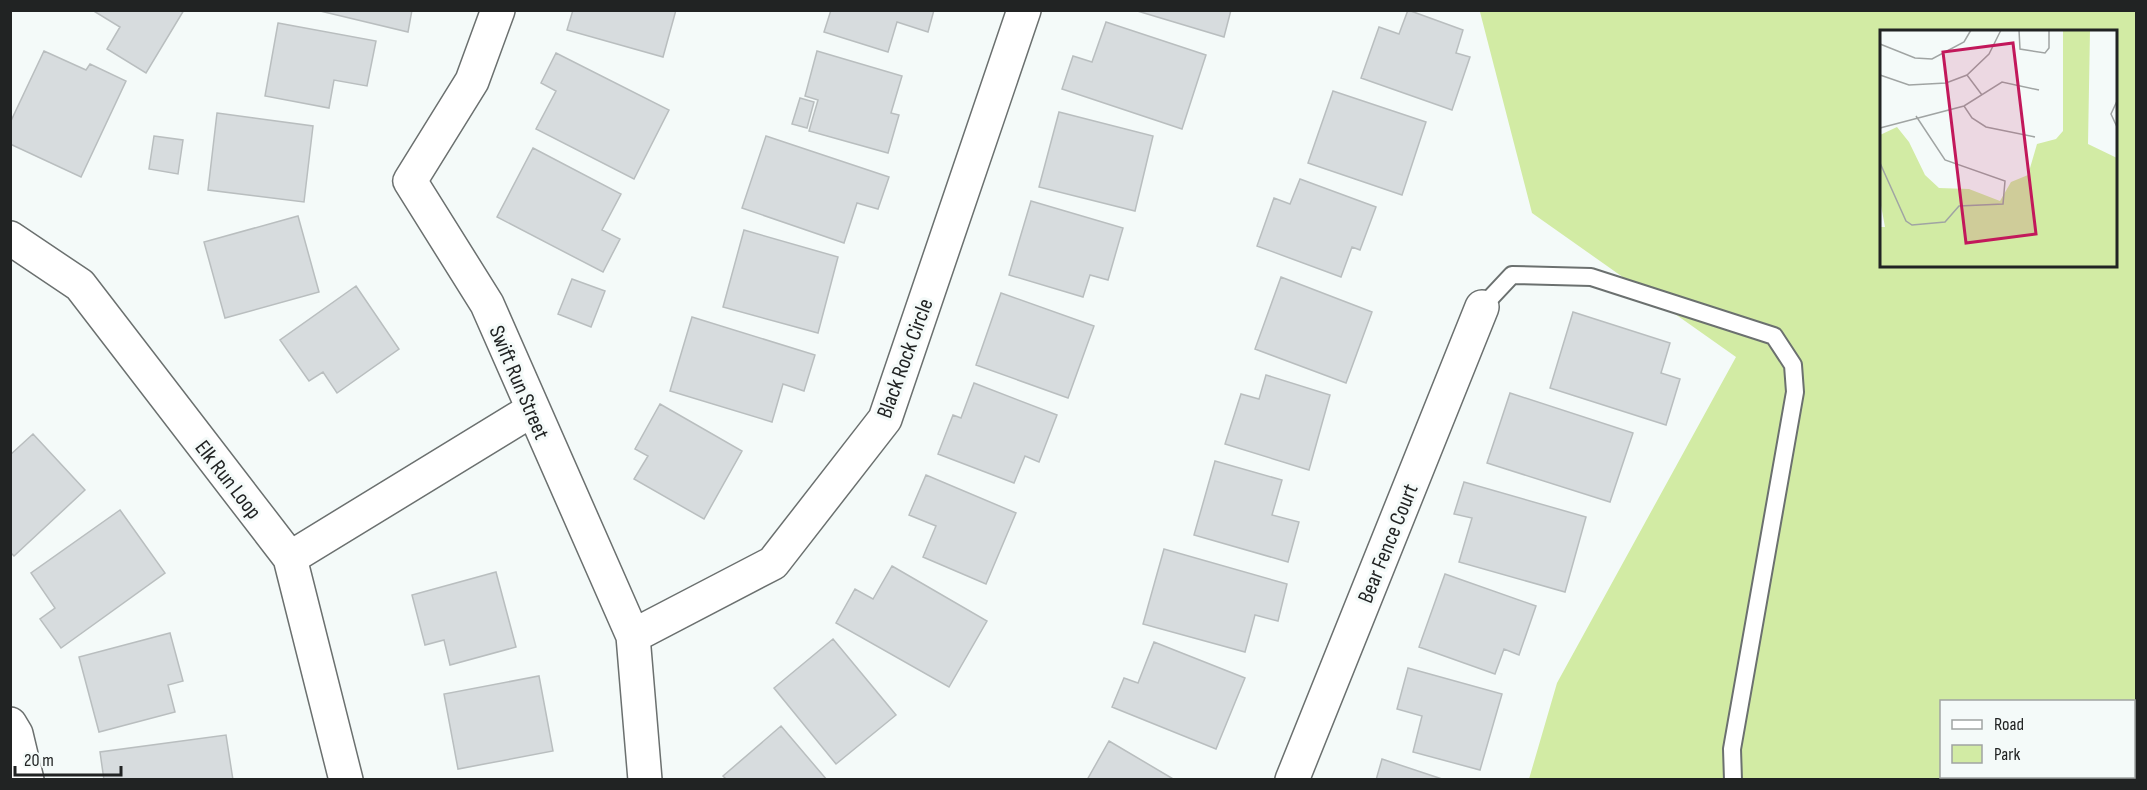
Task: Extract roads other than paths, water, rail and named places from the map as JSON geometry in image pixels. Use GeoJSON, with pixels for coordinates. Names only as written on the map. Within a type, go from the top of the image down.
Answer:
{"type":"FeatureCollection","features":[{"type":"Feature","properties":{"kind":"street","name":"Swift Run Street"},"geometry":{"type":"LineString","coordinates":[[498,10],[472,81],[410,181],[487,304],[633,636],[645,780]]}},
{"type":"Feature","properties":{"kind":"street","name":"Black Rock Circle"},"geometry":{"type":"LineString","coordinates":[[633,636],[773,563],[885,419],[1024,10]]}},
{"type":"Feature","properties":{"kind":"street","name":"Elk Run Loop"},"geometry":{"type":"LineString","coordinates":[[10,238],[80,285],[290,558],[346,780]]}},
{"type":"Feature","properties":{"kind":"street","name":"Bear Fence Court"},"geometry":{"type":"LineString","coordinates":[[1292,780],[1482,307]]}},
{"type":"Feature","properties":{"kind":"street"},"geometry":{"type":"LineString","coordinates":[[290,558],[532,410]]}},
{"type":"Feature","properties":{"kind":"street"},"geometry":{"type":"LineString","coordinates":[[10,724],[16,734],[27,780]]}},
{"type":"Feature","properties":{"kind":"lane"},"geometry":{"type":"LineString","coordinates":[[1482,307],[1512,275],[1591,277],[1774,336],[1793,364],[1795,392],[1732,749],[1733,780]]}}]}
